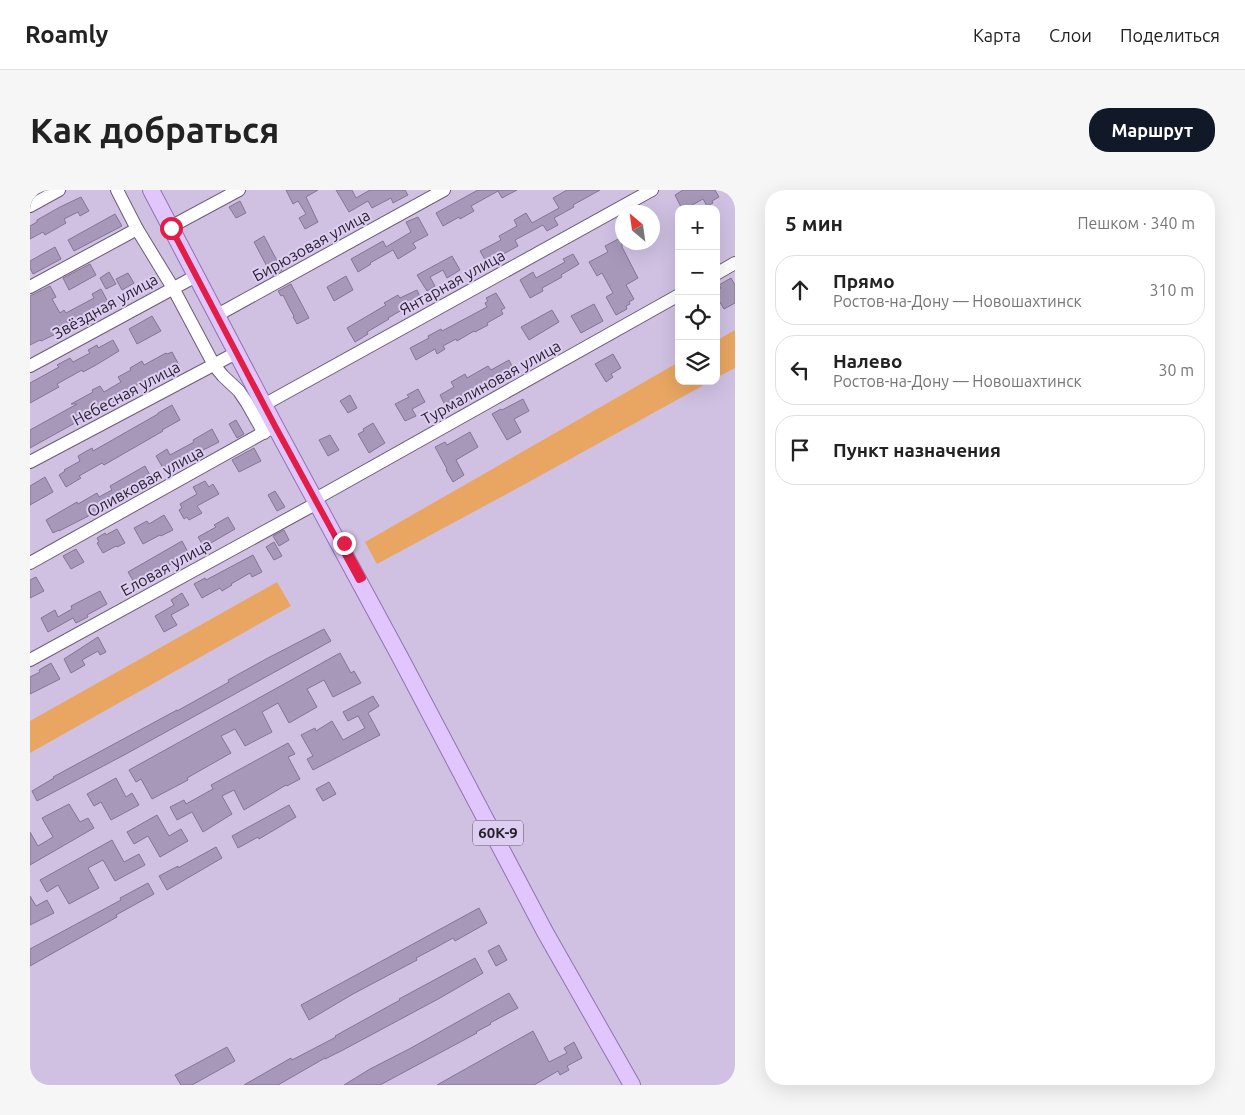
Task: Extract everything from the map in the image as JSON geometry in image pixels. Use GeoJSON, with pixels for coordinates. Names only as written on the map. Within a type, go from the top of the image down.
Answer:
{"type":"FeatureCollection","features":[{"type":"Feature","properties":{"kind":"main road","name":"60К-9"},"geometry":{"type":"LineString","coordinates":[[151,190],[236,353],[269,430],[318,500]]}},
{"type":"Feature","properties":{"kind":"main road","name":"60К-9"},"geometry":{"type":"LineString","coordinates":[[156,190],[269,402],[318,500],[549,930],[637,1085]]}},
{"type":"Feature","properties":{"kind":"main road","name":"60К-9"},"geometry":{"type":"LineString","coordinates":[[361,579],[545,932],[632,1085]]}},
{"type":"Feature","properties":{"kind":"street"},"geometry":{"type":"LineString","coordinates":[[30,206],[59,190]]}},
{"type":"Feature","properties":{"kind":"street"},"geometry":{"type":"LineString","coordinates":[[117,190],[214,365],[239,391],[269,430]]}},
{"type":"Feature","properties":{"kind":"street"},"geometry":{"type":"LineString","coordinates":[[174,225],[239,190]]}},
{"type":"Feature","properties":{"kind":"street","name":"Бирюзовая улица"},"geometry":{"type":"LineString","coordinates":[[221,313],[444,190]]}},
{"type":"Feature","properties":{"kind":"street","name":"Янтарная улица"},"geometry":{"type":"LineString","coordinates":[[269,402],[652,190]]}},
{"type":"Feature","properties":{"kind":"street"},"geometry":{"type":"LineString","coordinates":[[30,288],[137,229]]}},
{"type":"Feature","properties":{"kind":"street"},"geometry":{"type":"LineString","coordinates":[[720,272],[735,264]]}},
{"type":"Feature","properties":{"kind":"street","name":"Звёздная улица"},"geometry":{"type":"LineString","coordinates":[[30,366],[196,276]]}},
{"type":"Feature","properties":{"kind":"street","name":"Турмалиновая улица"},"geometry":{"type":"LineString","coordinates":[[318,500],[675,297]]}},
{"type":"Feature","properties":{"kind":"street","name":"Небесная улица"},"geometry":{"type":"LineString","coordinates":[[30,462],[236,353]]}},
{"type":"Feature","properties":{"kind":"street","name":"Оливковая улица"},"geometry":{"type":"LineString","coordinates":[[30,563],[269,430]]}},
{"type":"Feature","properties":{"kind":"street","name":"Еловая улица"},"geometry":{"type":"LineString","coordinates":[[30,660],[318,500]]}},
{"type":"Feature","properties":{"kind":"shaded area"},"geometry":{"type":"Polygon","coordinates":[[[735,330],[735,368],[720,376],[720,340],[735,330]]]}},
{"type":"Feature","properties":{"kind":"shaded area"},"geometry":{"type":"Polygon","coordinates":[[[675,364],[675,385],[704,385],[377,564],[365,542],[675,364]]]}},
{"type":"Feature","properties":{"kind":"shaded area"},"geometry":{"type":"Polygon","coordinates":[[[277,582],[291,606],[30,753],[30,721],[277,582]]]}},
{"type":"Feature","properties":{"kind":"building"},"geometry":{"type":"Polygon","coordinates":[[[286,190],[318,190],[306,197],[318,222],[305,229],[299,218],[306,214],[298,201],[293,204],[286,190]]]}},
{"type":"Feature","properties":{"kind":"building"},"geometry":{"type":"Polygon","coordinates":[[[336,190],[352,190],[356,198],[370,190],[405,190],[408,195],[393,203],[391,198],[372,208],[368,201],[349,212],[336,190]]]}},
{"type":"Feature","properties":{"kind":"building"},"geometry":{"type":"Polygon","coordinates":[[[478,190],[517,190],[502,198],[498,191],[471,206],[474,211],[443,226],[436,213],[478,190]]]}},
{"type":"Feature","properties":{"kind":"building"},"geometry":{"type":"Polygon","coordinates":[[[567,190],[600,190],[554,218],[558,225],[547,231],[543,225],[515,240],[518,246],[487,263],[480,251],[501,240],[499,236],[517,226],[514,220],[526,213],[532,223],[559,208],[553,198],[567,190]]]}},
{"type":"Feature","properties":{"kind":"building"},"geometry":{"type":"Polygon","coordinates":[[[683,190],[715,190],[719,197],[709,205],[706,205],[703,199],[692,205],[680,205],[675,195],[683,190]]]}},
{"type":"Feature","properties":{"kind":"building"},"geometry":{"type":"Polygon","coordinates":[[[81,197],[89,211],[80,216],[78,212],[64,219],[66,223],[45,235],[43,232],[30,239],[30,226],[37,222],[37,220],[81,197]]]}},
{"type":"Feature","properties":{"kind":"building"},"geometry":{"type":"Polygon","coordinates":[[[240,201],[246,213],[236,218],[229,207],[240,201]]]}},
{"type":"Feature","properties":{"kind":"building"},"geometry":{"type":"Polygon","coordinates":[[[115,214],[122,226],[74,251],[68,240],[115,214]]]}},
{"type":"Feature","properties":{"kind":"building"},"geometry":{"type":"Polygon","coordinates":[[[418,217],[428,235],[413,243],[416,248],[398,259],[393,250],[358,272],[351,259],[383,241],[386,247],[411,232],[406,222],[418,217]]]}},
{"type":"Feature","properties":{"kind":"building"},"geometry":{"type":"Polygon","coordinates":[[[264,236],[282,270],[272,276],[254,242],[264,236]]]}},
{"type":"Feature","properties":{"kind":"building"},"geometry":{"type":"Polygon","coordinates":[[[615,241],[615,250],[624,250],[638,278],[626,285],[634,299],[626,306],[627,309],[616,315],[606,297],[613,293],[602,273],[597,276],[589,262],[608,252],[605,246],[615,241]]]}},
{"type":"Feature","properties":{"kind":"building"},"geometry":{"type":"Polygon","coordinates":[[[55,247],[61,259],[33,274],[30,268],[30,261],[55,247]]]}},
{"type":"Feature","properties":{"kind":"building"},"geometry":{"type":"Polygon","coordinates":[[[573,254],[579,264],[561,275],[562,277],[542,288],[543,291],[530,298],[520,280],[533,272],[536,278],[565,262],[563,259],[573,254]]]}},
{"type":"Feature","properties":{"kind":"building"},"geometry":{"type":"Polygon","coordinates":[[[452,256],[460,270],[447,278],[443,270],[430,277],[435,286],[427,291],[417,275],[452,256]]]}},
{"type":"Feature","properties":{"kind":"building"},"geometry":{"type":"Polygon","coordinates":[[[90,264],[96,275],[69,290],[63,278],[90,264]]]}},
{"type":"Feature","properties":{"kind":"building"},"geometry":{"type":"Polygon","coordinates":[[[109,272],[116,284],[106,289],[100,278],[109,272]]]}},
{"type":"Feature","properties":{"kind":"building"},"geometry":{"type":"Polygon","coordinates":[[[128,273],[134,283],[122,290],[116,279],[128,273]]]}},
{"type":"Feature","properties":{"kind":"building"},"geometry":{"type":"Polygon","coordinates":[[[346,276],[353,290],[334,301],[327,287],[346,276]]]}},
{"type":"Feature","properties":{"kind":"building"},"geometry":{"type":"Polygon","coordinates":[[[731,278],[735,285],[735,303],[724,309],[720,302],[720,284],[731,278]]]}},
{"type":"Feature","properties":{"kind":"building"},"geometry":{"type":"Polygon","coordinates":[[[291,284],[309,318],[297,324],[283,295],[281,296],[278,291],[291,284]]]}},
{"type":"Feature","properties":{"kind":"building"},"geometry":{"type":"Polygon","coordinates":[[[50,286],[56,297],[52,299],[60,313],[64,310],[66,313],[94,298],[92,294],[101,289],[109,304],[60,332],[30,345],[30,296],[50,286]]]}},
{"type":"Feature","properties":{"kind":"building"},"geometry":{"type":"Polygon","coordinates":[[[417,290],[421,299],[388,318],[355,342],[347,328],[386,305],[384,303],[398,295],[400,298],[417,290]]]}},
{"type":"Feature","properties":{"kind":"building"},"geometry":{"type":"Polygon","coordinates":[[[496,293],[505,308],[501,310],[503,314],[475,332],[443,346],[445,349],[437,354],[435,349],[416,360],[410,348],[441,329],[442,331],[487,307],[485,303],[488,301],[486,298],[496,293]]]}},
{"type":"Feature","properties":{"kind":"building"},"geometry":{"type":"Polygon","coordinates":[[[594,304],[603,321],[581,333],[571,316],[594,304]]]}},
{"type":"Feature","properties":{"kind":"building"},"geometry":{"type":"Polygon","coordinates":[[[552,310],[559,322],[529,340],[521,327],[552,310]]]}},
{"type":"Feature","properties":{"kind":"building"},"geometry":{"type":"Polygon","coordinates":[[[152,316],[161,331],[137,344],[129,329],[152,316]]]}},
{"type":"Feature","properties":{"kind":"building"},"geometry":{"type":"Polygon","coordinates":[[[113,340],[119,351],[83,372],[82,370],[57,384],[59,387],[30,403],[30,383],[59,367],[57,365],[70,358],[73,362],[90,353],[88,350],[97,345],[98,348],[113,340]]]}},
{"type":"Feature","properties":{"kind":"building"},"geometry":{"type":"Polygon","coordinates":[[[172,352],[180,367],[154,379],[152,376],[122,394],[124,398],[115,404],[112,399],[74,421],[75,423],[30,448],[30,430],[77,404],[71,404],[93,392],[92,390],[100,386],[104,392],[121,382],[118,377],[142,361],[144,365],[166,353],[172,352]]]}},
{"type":"Feature","properties":{"kind":"building"},"geometry":{"type":"Polygon","coordinates":[[[613,354],[621,368],[611,374],[613,377],[606,382],[595,364],[613,354]]]}},
{"type":"Feature","properties":{"kind":"building"},"geometry":{"type":"Polygon","coordinates":[[[509,360],[515,372],[485,388],[483,385],[468,393],[470,396],[447,409],[440,395],[454,387],[451,382],[465,374],[467,378],[488,366],[491,370],[509,360]]]}},
{"type":"Feature","properties":{"kind":"building"},"geometry":{"type":"Polygon","coordinates":[[[418,389],[425,402],[412,409],[416,416],[405,421],[395,404],[409,397],[407,395],[418,389]]]}},
{"type":"Feature","properties":{"kind":"building"},"geometry":{"type":"Polygon","coordinates":[[[350,395],[357,408],[348,413],[340,401],[350,395]]]}},
{"type":"Feature","properties":{"kind":"building"},"geometry":{"type":"Polygon","coordinates":[[[523,399],[529,411],[514,419],[521,432],[507,440],[492,414],[523,399]]]}},
{"type":"Feature","properties":{"kind":"building"},"geometry":{"type":"Polygon","coordinates":[[[172,405],[180,420],[104,465],[102,463],[79,476],[81,478],[66,487],[59,475],[80,461],[78,456],[92,448],[93,451],[172,405]]]}},
{"type":"Feature","properties":{"kind":"building"},"geometry":{"type":"Polygon","coordinates":[[[236,420],[244,434],[237,438],[229,424],[236,420]]]}},
{"type":"Feature","properties":{"kind":"building"},"geometry":{"type":"Polygon","coordinates":[[[373,423],[385,443],[369,453],[358,434],[373,423]]]}},
{"type":"Feature","properties":{"kind":"building"},"geometry":{"type":"Polygon","coordinates":[[[212,429],[219,442],[164,470],[156,456],[167,449],[170,455],[194,442],[193,440],[212,429]]]}},
{"type":"Feature","properties":{"kind":"building"},"geometry":{"type":"Polygon","coordinates":[[[470,432],[478,447],[456,460],[464,475],[453,482],[435,447],[445,442],[447,445],[470,432]]]}},
{"type":"Feature","properties":{"kind":"building"},"geometry":{"type":"Polygon","coordinates":[[[330,435],[339,450],[328,456],[319,440],[330,435]]]}},
{"type":"Feature","properties":{"kind":"building"},"geometry":{"type":"Polygon","coordinates":[[[254,448],[261,461],[239,472],[232,460],[254,448]]]}},
{"type":"Feature","properties":{"kind":"building"},"geometry":{"type":"Polygon","coordinates":[[[145,466],[152,479],[106,505],[106,507],[53,533],[46,520],[77,502],[78,504],[97,493],[99,497],[112,490],[110,486],[145,466]]]}},
{"type":"Feature","properties":{"kind":"building"},"geometry":{"type":"Polygon","coordinates":[[[45,477],[53,492],[30,505],[30,486],[45,477]]]}},
{"type":"Feature","properties":{"kind":"building"},"geometry":{"type":"Polygon","coordinates":[[[205,481],[209,487],[213,484],[219,494],[197,506],[202,513],[189,520],[187,517],[184,519],[179,510],[182,508],[180,504],[197,494],[193,487],[205,481]]]}},
{"type":"Feature","properties":{"kind":"building"},"geometry":{"type":"Polygon","coordinates":[[[275,491],[285,507],[277,511],[268,495],[275,491]]]}},
{"type":"Feature","properties":{"kind":"building"},"geometry":{"type":"Polygon","coordinates":[[[164,515],[173,530],[143,544],[134,528],[147,521],[149,524],[164,515]]]}},
{"type":"Feature","properties":{"kind":"building"},"geometry":{"type":"Polygon","coordinates":[[[228,517],[235,529],[204,547],[198,537],[216,527],[214,525],[228,517]]]}},
{"type":"Feature","properties":{"kind":"building"},"geometry":{"type":"Polygon","coordinates":[[[117,529],[125,543],[103,553],[97,543],[99,542],[97,538],[117,529]]]}},
{"type":"Feature","properties":{"kind":"building"},"geometry":{"type":"Polygon","coordinates":[[[284,530],[289,540],[279,546],[273,536],[284,530]]]}},
{"type":"Feature","properties":{"kind":"building"},"geometry":{"type":"Polygon","coordinates":[[[182,541],[189,554],[135,584],[128,572],[182,541]]]}},
{"type":"Feature","properties":{"kind":"building"},"geometry":{"type":"Polygon","coordinates":[[[274,542],[282,556],[274,560],[266,547],[274,542]]]}},
{"type":"Feature","properties":{"kind":"building"},"geometry":{"type":"Polygon","coordinates":[[[76,549],[84,562],[71,569],[63,556],[76,549]]]}},
{"type":"Feature","properties":{"kind":"building"},"geometry":{"type":"Polygon","coordinates":[[[253,555],[262,572],[252,577],[250,573],[222,591],[220,588],[202,598],[194,584],[205,578],[206,580],[253,555]]]}},
{"type":"Feature","properties":{"kind":"building"},"geometry":{"type":"Polygon","coordinates":[[[36,577],[44,591],[30,598],[30,580],[36,577]]]}},
{"type":"Feature","properties":{"kind":"building"},"geometry":{"type":"Polygon","coordinates":[[[100,591],[107,604],[76,623],[73,618],[48,632],[41,618],[55,610],[58,617],[72,609],[71,606],[100,591]]]}},
{"type":"Feature","properties":{"kind":"building"},"geometry":{"type":"Polygon","coordinates":[[[182,593],[189,605],[171,615],[177,625],[164,632],[155,616],[174,605],[171,600],[182,593]]]}},
{"type":"Feature","properties":{"kind":"building"},"geometry":{"type":"Polygon","coordinates":[[[324,629],[331,641],[37,801],[32,791],[53,777],[177,711],[229,682],[228,680],[324,629]]]}},
{"type":"Feature","properties":{"kind":"building"},"geometry":{"type":"Polygon","coordinates":[[[98,637],[106,652],[100,655],[98,651],[82,660],[85,665],[71,673],[64,659],[98,637]]]}},
{"type":"Feature","properties":{"kind":"building"},"geometry":{"type":"Polygon","coordinates":[[[340,653],[351,673],[354,671],[361,683],[333,697],[324,680],[307,689],[317,707],[289,723],[278,703],[262,712],[272,732],[245,746],[235,729],[221,736],[231,753],[187,778],[188,780],[152,799],[141,779],[136,782],[129,770],[340,653]]]}},
{"type":"Feature","properties":{"kind":"building"},"geometry":{"type":"Polygon","coordinates":[[[51,663],[60,679],[30,694],[30,677],[51,663]]]}},
{"type":"Feature","properties":{"kind":"building"},"geometry":{"type":"Polygon","coordinates":[[[373,696],[379,706],[368,713],[380,735],[313,770],[307,759],[313,756],[301,735],[315,728],[316,731],[332,721],[343,740],[365,728],[358,716],[348,721],[343,712],[373,696]]]}},
{"type":"Feature","properties":{"kind":"building"},"geometry":{"type":"Polygon","coordinates":[[[288,743],[295,754],[288,757],[300,779],[286,785],[244,810],[234,790],[222,796],[232,814],[203,832],[192,812],[177,820],[170,807],[184,800],[186,804],[213,789],[211,785],[288,743]]]}},
{"type":"Feature","properties":{"kind":"building"},"geometry":{"type":"Polygon","coordinates":[[[116,778],[126,797],[132,793],[139,805],[111,820],[101,802],[94,806],[87,794],[116,778]]]}},
{"type":"Feature","properties":{"kind":"building"},"geometry":{"type":"Polygon","coordinates":[[[329,782],[336,794],[323,801],[316,789],[329,782]]]}},
{"type":"Feature","properties":{"kind":"building"},"geometry":{"type":"Polygon","coordinates":[[[69,804],[80,822],[88,818],[94,828],[30,865],[30,832],[38,846],[53,837],[42,818],[69,804]]]}},
{"type":"Feature","properties":{"kind":"building"},"geometry":{"type":"Polygon","coordinates":[[[289,805],[296,817],[259,839],[258,837],[238,848],[232,836],[289,805]]]}},
{"type":"Feature","properties":{"kind":"building"},"geometry":{"type":"Polygon","coordinates":[[[157,815],[169,836],[181,829],[188,841],[160,857],[148,836],[134,844],[127,832],[157,815]]]}},
{"type":"Feature","properties":{"kind":"building"},"geometry":{"type":"Polygon","coordinates":[[[112,840],[124,862],[139,854],[145,865],[115,881],[103,860],[88,868],[99,888],[69,904],[58,885],[47,892],[40,880],[112,840]]]}},
{"type":"Feature","properties":{"kind":"building"},"geometry":{"type":"Polygon","coordinates":[[[216,847],[222,858],[167,890],[159,876],[216,847]]]}},
{"type":"Feature","properties":{"kind":"building"},"geometry":{"type":"Polygon","coordinates":[[[148,883],[154,894],[30,966],[30,949],[121,900],[120,898],[148,883]]]}},
{"type":"Feature","properties":{"kind":"building"},"geometry":{"type":"Polygon","coordinates":[[[30,896],[36,906],[47,900],[54,913],[30,925],[30,896]]]}},
{"type":"Feature","properties":{"kind":"building"},"geometry":{"type":"Polygon","coordinates":[[[479,908],[487,923],[455,941],[453,938],[416,958],[417,960],[309,1020],[301,1005],[479,908]]]}},
{"type":"Feature","properties":{"kind":"building"},"geometry":{"type":"Polygon","coordinates":[[[499,945],[507,960],[496,966],[488,951],[499,945]]]}},
{"type":"Feature","properties":{"kind":"building"},"geometry":{"type":"Polygon","coordinates":[[[475,958],[483,973],[440,998],[325,1058],[278,1085],[244,1085],[291,1058],[292,1060],[336,1037],[399,999],[475,958]]]}},
{"type":"Feature","properties":{"kind":"building"},"geometry":{"type":"Polygon","coordinates":[[[509,993],[518,1008],[490,1023],[477,1033],[380,1085],[344,1085],[370,1069],[509,993]]]}},
{"type":"Feature","properties":{"kind":"building"},"geometry":{"type":"Polygon","coordinates":[[[533,1031],[549,1062],[567,1053],[564,1048],[574,1042],[582,1058],[567,1066],[569,1070],[560,1075],[558,1071],[534,1085],[437,1085],[533,1031]]]}},
{"type":"Feature","properties":{"kind":"building"},"geometry":{"type":"Polygon","coordinates":[[[227,1047],[235,1061],[192,1085],[181,1085],[175,1075],[227,1047]]]}},
{"type":"Feature","properties":{"kind":"route"},"geometry":{"type":"LineString","coordinates":[[171,228],[275,426],[359,580],[363,578],[344,543]]}}]}
